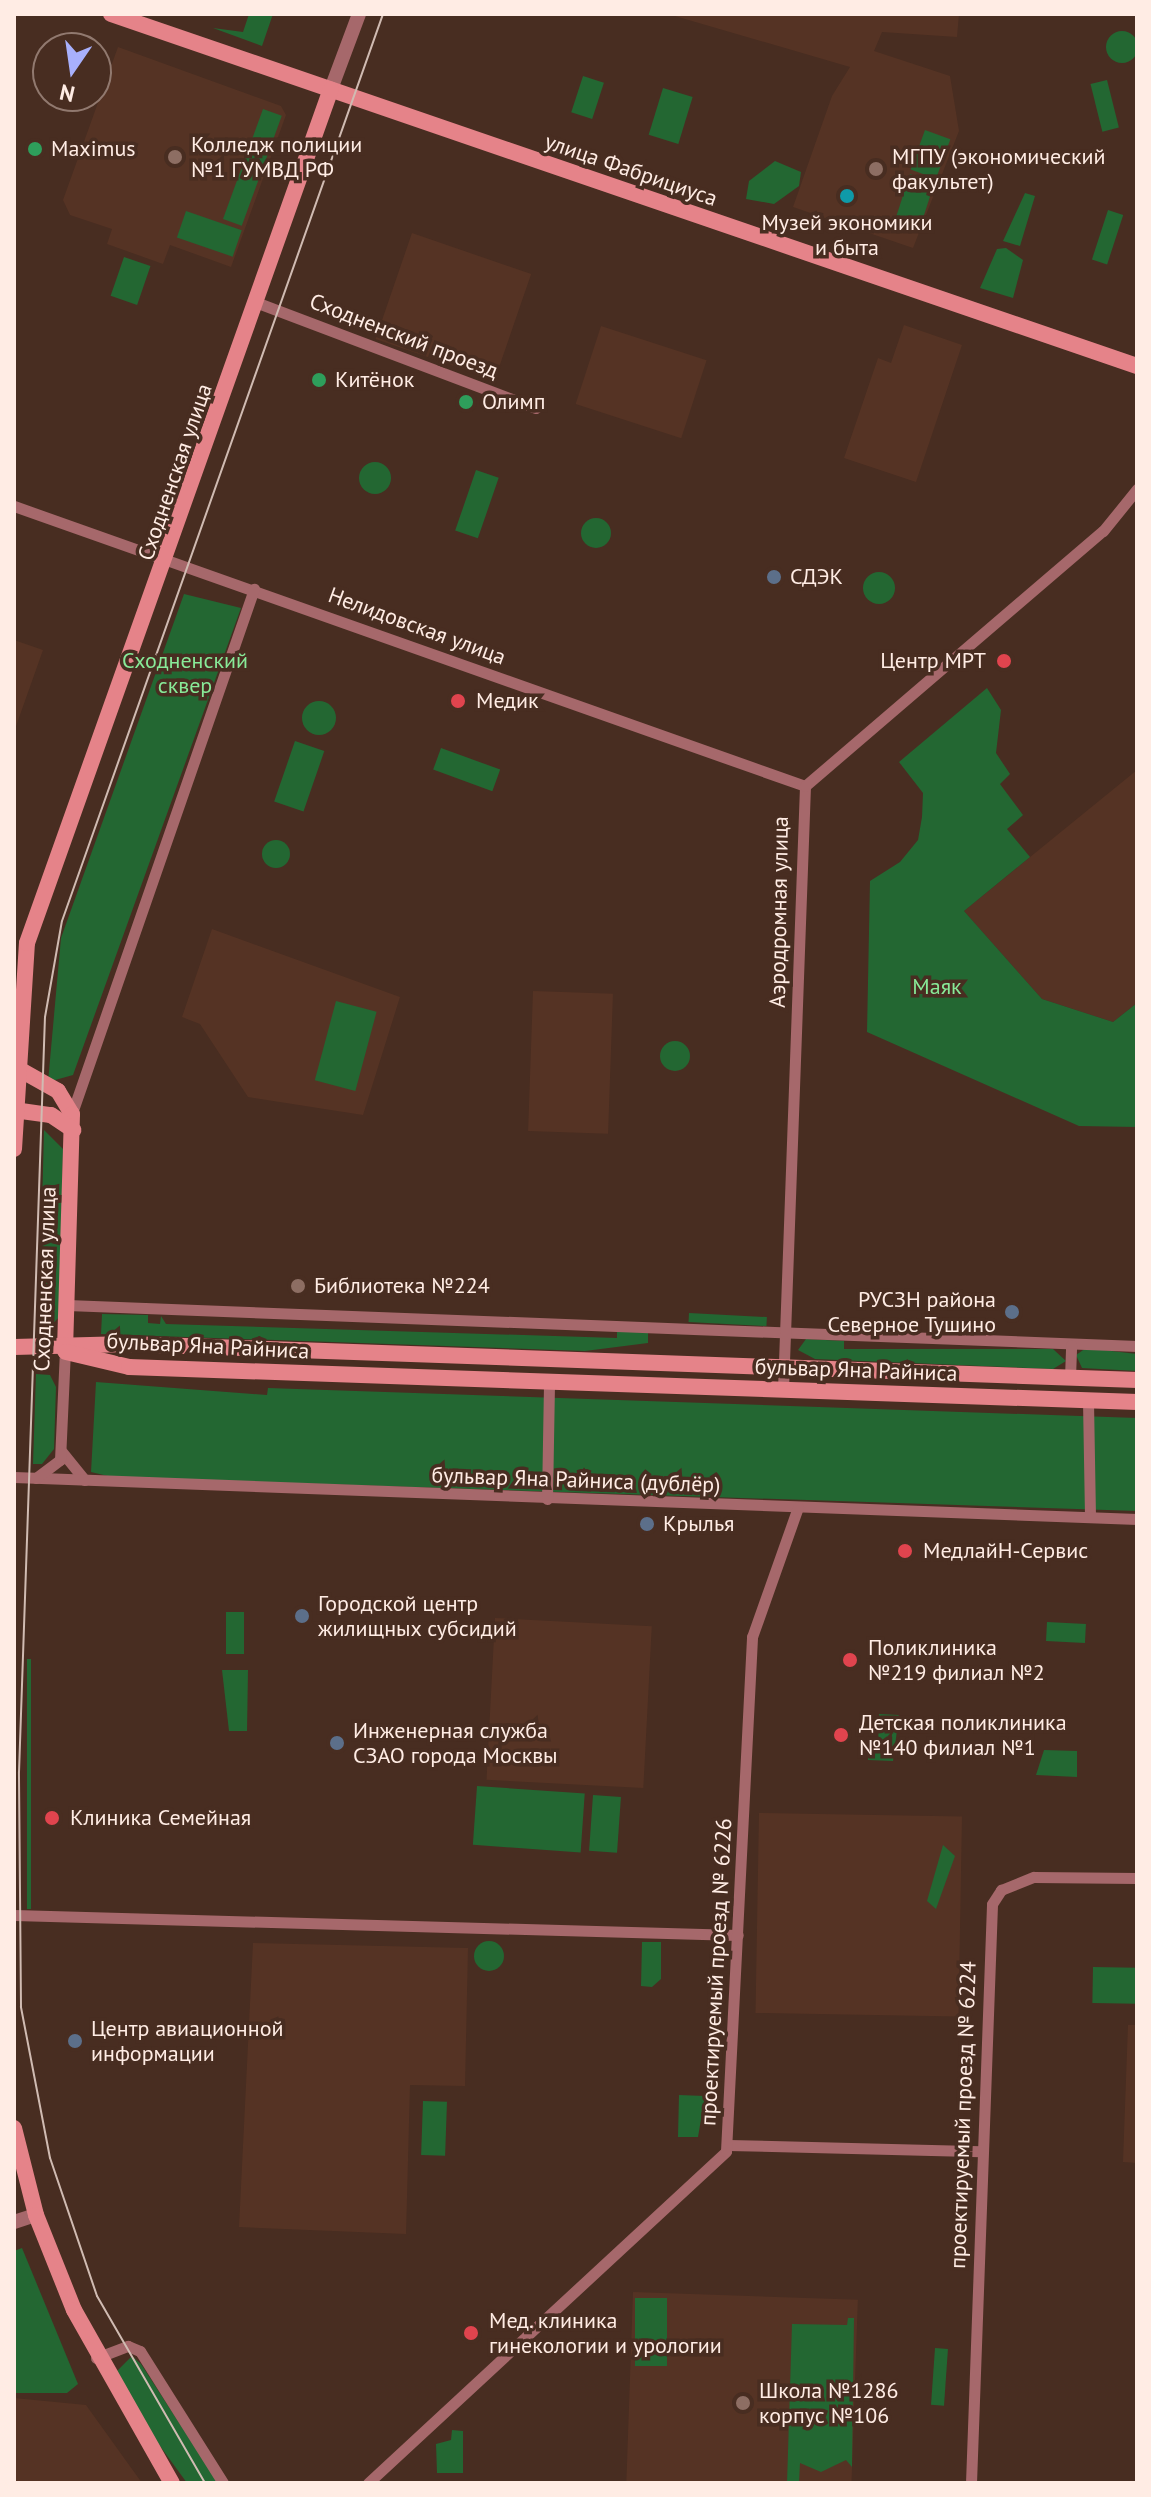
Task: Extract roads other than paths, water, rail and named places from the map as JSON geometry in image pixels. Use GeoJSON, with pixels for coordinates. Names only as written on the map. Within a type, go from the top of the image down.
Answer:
{"type":"FeatureCollection","features":[{"type":"Feature","properties":{"kind":"main road","name":"улица Фабрициуса"},"geometry":{"type":"LineString","coordinates":[[111,14],[1137,366]]}},
{"type":"Feature","properties":{"kind":"main road","name":"Сходненская улица"},"geometry":{"type":"LineString","coordinates":[[14,968],[27,943],[168,561],[331,89]]}},
{"type":"Feature","properties":{"kind":"main road","name":"Сходненская улица"},"geometry":{"type":"LineString","coordinates":[[14,1149],[27,943]]}},
{"type":"Feature","properties":{"kind":"main road"},"geometry":{"type":"LineString","coordinates":[[17,1068],[58,1091],[72,1122]]}},
{"type":"Feature","properties":{"kind":"main road"},"geometry":{"type":"LineString","coordinates":[[15,1110],[51,1115],[72,1122]]}},
{"type":"Feature","properties":{"kind":"main road","name":"Сходненская улица"},"geometry":{"type":"LineString","coordinates":[[65,1351],[72,1122]]}},
{"type":"Feature","properties":{"kind":"main road","name":"бульвар Яна Райниса"},"geometry":{"type":"LineString","coordinates":[[65,1351],[128,1344],[1137,1380]]}},
{"type":"Feature","properties":{"kind":"main road"},"geometry":{"type":"LineString","coordinates":[[14,1347],[65,1351]]}},
{"type":"Feature","properties":{"kind":"main road","name":"бульвар Яна Райниса"},"geometry":{"type":"LineString","coordinates":[[65,1351],[129,1367],[1137,1402]]}},
{"type":"Feature","properties":{"kind":"main road"},"geometry":{"type":"LineString","coordinates":[[14,2128],[36,2215],[96,2358],[172,2483]]}},
{"type":"Feature","properties":{"kind":"street","name":"Сходненская улица"},"geometry":{"type":"LineString","coordinates":[[331,89],[359,14]]}},
{"type":"Feature","properties":{"kind":"street","name":"Сходненский проезд"},"geometry":{"type":"LineString","coordinates":[[258,303],[536,408]]}},
{"type":"Feature","properties":{"kind":"street","name":"Аэродромная улица"},"geometry":{"type":"LineString","coordinates":[[783,1389],[805,786],[1103,531],[1137,489]]}},
{"type":"Feature","properties":{"kind":"street","name":"Нелидовская улица"},"geometry":{"type":"LineString","coordinates":[[14,506],[805,786]]}},
{"type":"Feature","properties":{"kind":"street"},"geometry":{"type":"LineString","coordinates":[[72,1122],[148,887],[254,589]]}},
{"type":"Feature","properties":{"kind":"street"},"geometry":{"type":"LineString","coordinates":[[67,1305],[1137,1346]]}},
{"type":"Feature","properties":{"kind":"street"},"geometry":{"type":"LineString","coordinates":[[1070,1378],[1071,1345]]}},
{"type":"Feature","properties":{"kind":"street","name":"Сходненская улица"},"geometry":{"type":"LineString","coordinates":[[61,1447],[65,1351]]}},
{"type":"Feature","properties":{"kind":"street"},"geometry":{"type":"LineString","coordinates":[[547,1499],[549,1382]]}},
{"type":"Feature","properties":{"kind":"street"},"geometry":{"type":"LineString","coordinates":[[1088,1401],[1090,1517]]}},
{"type":"Feature","properties":{"kind":"street"},"geometry":{"type":"LineString","coordinates":[[35,1478],[57,1465],[61,1447]]}},
{"type":"Feature","properties":{"kind":"street"},"geometry":{"type":"LineString","coordinates":[[61,1447],[68,1467],[88,1482]]}},
{"type":"Feature","properties":{"kind":"street","name":"бульвар Яна Райниса (дублёр)"},"geometry":{"type":"LineString","coordinates":[[14,1477],[1137,1519]]}},
{"type":"Feature","properties":{"kind":"street","name":"проектируемый проезд № 6226"},"geometry":{"type":"LineString","coordinates":[[368,2483],[728,2145],[752,1637],[798,1507]]}},
{"type":"Feature","properties":{"kind":"street","name":"проектируемый проезд № 6224"},"geometry":{"type":"LineString","coordinates":[[971,2483],[992,1904],[1001,1890],[1034,1877],[1137,1878]]}},
{"type":"Feature","properties":{"kind":"street"},"geometry":{"type":"LineString","coordinates":[[14,1915],[738,1935]]}},
{"type":"Feature","properties":{"kind":"street"},"geometry":{"type":"LineString","coordinates":[[728,2145],[981,2151]]}},
{"type":"Feature","properties":{"kind":"street"},"geometry":{"type":"LineString","coordinates":[[14,2222],[36,2215]]}},
{"type":"Feature","properties":{"kind":"street"},"geometry":{"type":"LineString","coordinates":[[96,2358],[128,2346],[140,2351],[223,2483]]}},
{"type":"Feature","properties":{"kind":"tram line"},"geometry":{"type":"LineString","coordinates":[[205,2483],[97,2296],[50,2158],[21,2007],[19,1772],[45,1017],[62,921],[383,14]]}},
{"type":"Feature","properties":{"kind":"place","name":"Maximus"},"geometry":{"type":"Point","coordinates":[35,149]}},
{"type":"Feature","properties":{"kind":"place","name":"Колледж полиции №1 ГУМВД РФ"},"geometry":{"type":"Point","coordinates":[175,157]}},
{"type":"Feature","properties":{"kind":"place","name":"МГПУ (экономический факультет)"},"geometry":{"type":"Point","coordinates":[876,169]}},
{"type":"Feature","properties":{"kind":"place","name":"Музей экономики и быта"},"geometry":{"type":"Point","coordinates":[847,196]}},
{"type":"Feature","properties":{"kind":"place","name":"Китёнок"},"geometry":{"type":"Point","coordinates":[319,380]}},
{"type":"Feature","properties":{"kind":"place","name":"Олимп"},"geometry":{"type":"Point","coordinates":[466,402]}},
{"type":"Feature","properties":{"kind":"place","name":"СДЭК"},"geometry":{"type":"Point","coordinates":[774,577]}},
{"type":"Feature","properties":{"kind":"place","name":"Центр МРТ"},"geometry":{"type":"Point","coordinates":[1004,661]}},
{"type":"Feature","properties":{"kind":"place","name":"Медик"},"geometry":{"type":"Point","coordinates":[458,701]}},
{"type":"Feature","properties":{"kind":"place","name":"Библиотека №224"},"geometry":{"type":"Point","coordinates":[298,1286]}},
{"type":"Feature","properties":{"kind":"place","name":"РУСЗН района Северное Тушино"},"geometry":{"type":"Point","coordinates":[1012,1312]}},
{"type":"Feature","properties":{"kind":"place","name":"Крылья"},"geometry":{"type":"Point","coordinates":[647,1524]}},
{"type":"Feature","properties":{"kind":"place","name":"МедлайН-Сервис"},"geometry":{"type":"Point","coordinates":[905,1551]}},
{"type":"Feature","properties":{"kind":"place","name":"Городской центр жилищных субсидий"},"geometry":{"type":"Point","coordinates":[302,1616]}},
{"type":"Feature","properties":{"kind":"place","name":"Поликлиника №219 филиал №2"},"geometry":{"type":"Point","coordinates":[850,1660]}},
{"type":"Feature","properties":{"kind":"place","name":"Детская поликлиника №140 филиал №1"},"geometry":{"type":"Point","coordinates":[841,1735]}},
{"type":"Feature","properties":{"kind":"place","name":"Инженерная служба СЗАО города Москвы"},"geometry":{"type":"Point","coordinates":[337,1743]}},
{"type":"Feature","properties":{"kind":"place","name":"Клиника Семейная"},"geometry":{"type":"Point","coordinates":[52,1818]}},
{"type":"Feature","properties":{"kind":"place","name":"Центр авиационной информации"},"geometry":{"type":"Point","coordinates":[75,2041]}},
{"type":"Feature","properties":{"kind":"place","name":"Мед. клиника гинекологии и урологии"},"geometry":{"type":"Point","coordinates":[471,2333]}},
{"type":"Feature","properties":{"kind":"place","name":"Школа №1286 корпус №106"},"geometry":{"type":"Point","coordinates":[743,2403]}},
{"type":"Feature","properties":{"kind":"park label","name":"Сходненский сквер"},"geometry":{"type":"Point","coordinates":[185,672]}},
{"type":"Feature","properties":{"kind":"park label","name":"Маяк"},"geometry":{"type":"Point","coordinates":[937,987]}}]}
